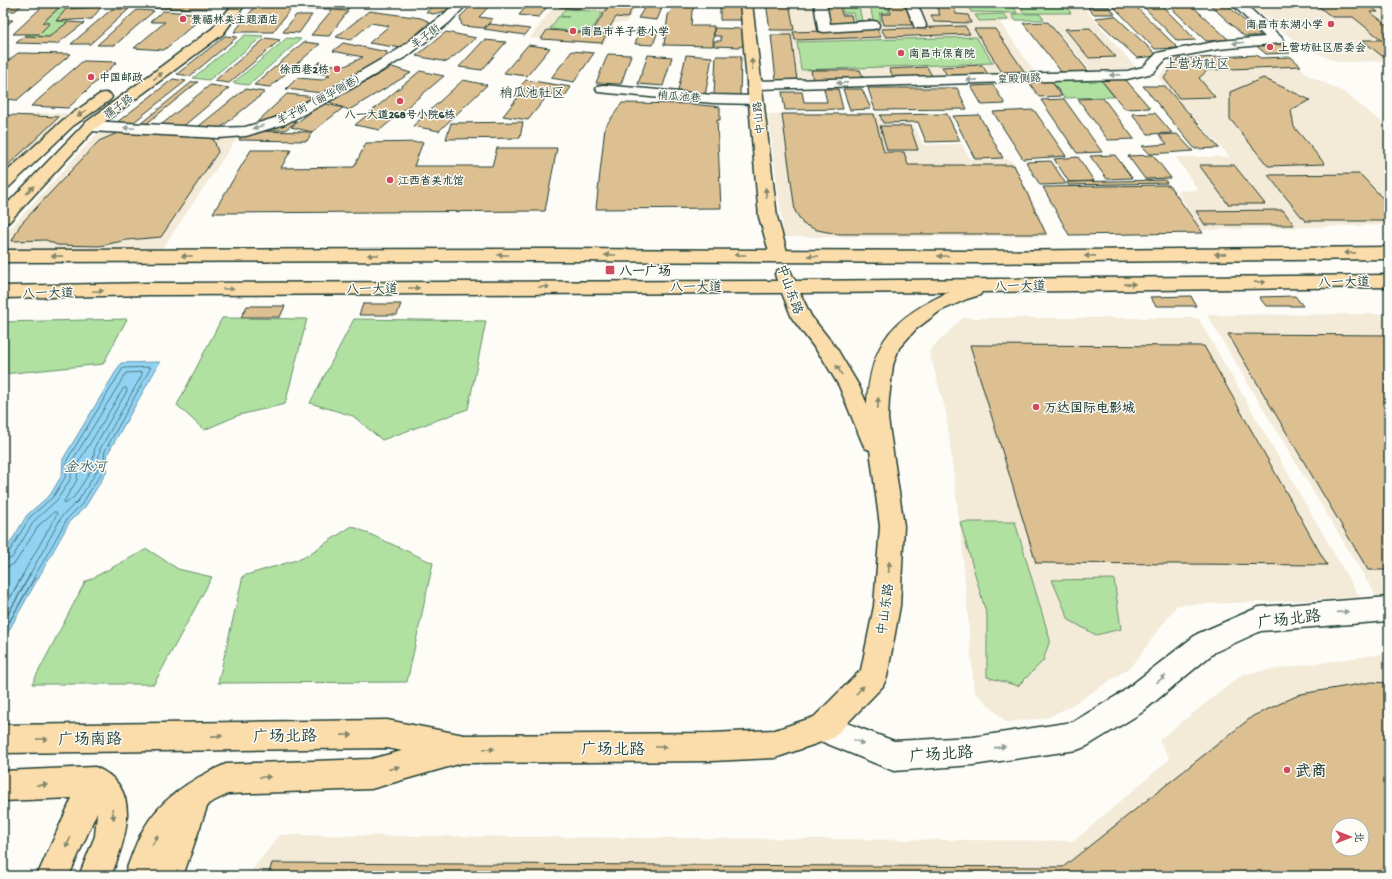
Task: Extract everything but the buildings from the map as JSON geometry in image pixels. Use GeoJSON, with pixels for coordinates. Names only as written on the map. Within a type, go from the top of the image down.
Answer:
{"type":"FeatureCollection","features":[{"type":"Feature","properties":{"kind":"main road","name":"孺子路"},"geometry":{"type":"LineString","coordinates":[[3,218],[90,126],[218,31],[240,3]]}},
{"type":"Feature","properties":{"kind":"main road","name":"中山路"},"geometry":{"type":"LineString","coordinates":[[746,3],[768,217],[772,232]]}},
{"type":"Feature","properties":{"kind":"main road","name":"孺子路"},"geometry":{"type":"LineString","coordinates":[[3,184],[68,123],[180,45],[196,31]]}},
{"type":"Feature","properties":{"kind":"main road","name":"中山东路"},"geometry":{"type":"LineString","coordinates":[[772,232],[788,286],[802,318],[830,354],[849,386],[883,470]]}},
{"type":"Feature","properties":{"kind":"main road"},"geometry":{"type":"LineString","coordinates":[[3,256],[779,255],[989,257],[1389,253]]}},
{"type":"Feature","properties":{"kind":"main road","name":"八一大道"},"geometry":{"type":"LineString","coordinates":[[3,292],[150,289],[993,286],[1389,281]]}},
{"type":"Feature","properties":{"kind":"main road","name":"中山东路"},"geometry":{"type":"LineString","coordinates":[[823,728],[873,677],[886,606],[892,526],[877,419],[878,398],[883,365],[890,345],[909,324],[933,307],[961,294],[993,286]]}},
{"type":"Feature","properties":{"kind":"main road","name":"广场北路"},"geometry":{"type":"LineString","coordinates":[[178,736],[387,734],[464,749],[712,747],[775,744],[823,728]]}},
{"type":"Feature","properties":{"kind":"main road","name":"广场南路"},"geometry":{"type":"LineString","coordinates":[[3,739],[178,736]]}},
{"type":"Feature","properties":{"kind":"main road","name":"广场北路"},"geometry":{"type":"LineString","coordinates":[[197,794],[226,779],[371,774],[464,749]]}},
{"type":"Feature","properties":{"kind":"main road"},"geometry":{"type":"LineString","coordinates":[[3,786],[95,782],[108,794],[114,819],[107,848],[95,876]]}},
{"type":"Feature","properties":{"kind":"main road"},"geometry":{"type":"LineString","coordinates":[[53,876],[95,782]]}},
{"type":"Feature","properties":{"kind":"main road"},"geometry":{"type":"LineString","coordinates":[[140,876],[153,842],[166,822],[197,794]]}},
{"type":"Feature","properties":{"kind":"main road"},"geometry":{"type":"LineString","coordinates":[[167,876],[197,794]]}},
{"type":"Feature","properties":{"kind":"street","name":"羊子街"},"geometry":{"type":"LineString","coordinates":[[404,52],[446,19],[462,3]]}},
{"type":"Feature","properties":{"kind":"street"},"geometry":{"type":"LineString","coordinates":[[820,3],[824,28],[873,25]]}},
{"type":"Feature","properties":{"kind":"street"},"geometry":{"type":"LineString","coordinates":[[911,3],[920,25]]}},
{"type":"Feature","properties":{"kind":"street","name":"皇殿侧路"},"geometry":{"type":"LineString","coordinates":[[754,86],[1127,75],[1148,70],[1162,56],[1219,45],[1276,40],[1237,3]]}},
{"type":"Feature","properties":{"kind":"street","name":"羊子街（丽华侧巷）"},"geometry":{"type":"LineString","coordinates":[[90,126],[218,134],[246,131],[280,121],[330,95],[404,52]]}},
{"type":"Feature","properties":{"kind":"street","name":"梢瓜池巷"},"geometry":{"type":"LineString","coordinates":[[603,89],[714,99],[756,100]]}},
{"type":"Feature","properties":{"kind":"street","name":"广场北路"},"geometry":{"type":"LineString","coordinates":[[823,728],[894,756],[973,751],[1078,736],[1131,703],[1206,643],[1259,619],[1389,609]]}},
{"type":"Feature","properties":{"kind":"shaded area","name":"南昌市羊子巷小学"},"geometry":{"type":"Polygon","coordinates":[[[591,3],[637,4],[626,23],[615,23],[604,45],[530,38],[553,7],[586,9],[591,3]]]}},
{"type":"Feature","properties":{"kind":"shaded area"},"geometry":{"type":"Polygon","coordinates":[[[777,3],[1080,3],[1136,68],[1091,71],[1048,20],[1000,22],[1036,74],[785,82],[777,3]]]}},
{"type":"Feature","properties":{"kind":"shaded area","name":"南昌市东湖小学"},"geometry":{"type":"Polygon","coordinates":[[[1246,3],[1389,3],[1389,61],[1337,62],[1302,46],[1246,3]]]}},
{"type":"Feature","properties":{"kind":"shaded area"},"geometry":{"type":"Polygon","coordinates":[[[1292,57],[1308,75],[1345,93],[1389,128],[1389,225],[1201,230],[1177,191],[1198,190],[1176,157],[1230,157],[1158,78],[1173,59],[1292,57]]]}},
{"type":"Feature","properties":{"kind":"shaded area"},"geometry":{"type":"Polygon","coordinates":[[[35,113],[74,113],[3,176],[3,143],[35,113]]]}},
{"type":"Feature","properties":{"kind":"shaded area"},"geometry":{"type":"Polygon","coordinates":[[[879,113],[882,124],[914,124],[923,145],[962,144],[970,159],[1008,159],[1014,163],[1049,236],[784,237],[768,114],[879,113]]]}},
{"type":"Feature","properties":{"kind":"shaded area"},"geometry":{"type":"Polygon","coordinates":[[[101,129],[237,138],[162,249],[3,250],[3,236],[101,129]]]}},
{"type":"Feature","properties":{"kind":"shaded area"},"geometry":{"type":"Polygon","coordinates":[[[1389,314],[1389,596],[1376,596],[1207,315],[1389,314]]]}},
{"type":"Feature","properties":{"kind":"shaded area"},"geometry":{"type":"Polygon","coordinates":[[[963,318],[1198,318],[1360,598],[1177,605],[1131,667],[1069,707],[1046,718],[1006,722],[974,691],[962,544],[946,412],[929,351],[963,318]]]}},
{"type":"Feature","properties":{"kind":"shaded area"},"geometry":{"type":"Polygon","coordinates":[[[1389,653],[1389,876],[247,876],[280,835],[1074,841],[1170,759],[1159,740],[1243,674],[1389,653]]]}},
{"type":"Feature","properties":{"kind":"green space"},"geometry":{"type":"Polygon","coordinates":[[[842,3],[858,3],[862,21],[855,21],[853,13],[843,13],[842,3]]]}},
{"type":"Feature","properties":{"kind":"green space"},"geometry":{"type":"Polygon","coordinates":[[[870,3],[886,4],[889,13],[879,13],[881,21],[873,21],[870,3]]]}},
{"type":"Feature","properties":{"kind":"green space"},"geometry":{"type":"Polygon","coordinates":[[[967,3],[1012,3],[1017,13],[971,12],[967,3]]]}},
{"type":"Feature","properties":{"kind":"green space"},"geometry":{"type":"Polygon","coordinates":[[[1019,3],[1064,3],[1071,13],[1024,13],[1019,3]]]}},
{"type":"Feature","properties":{"kind":"green space"},"geometry":{"type":"Polygon","coordinates":[[[70,5],[57,21],[68,22],[49,37],[25,36],[27,34],[39,34],[50,23],[42,23],[61,6],[70,5]]]}},
{"type":"Feature","properties":{"kind":"green space"},"geometry":{"type":"Polygon","coordinates":[[[565,9],[603,12],[590,33],[550,29],[558,17],[569,17],[560,16],[565,9]]]}},
{"type":"Feature","properties":{"kind":"green space"},"geometry":{"type":"Polygon","coordinates":[[[1004,14],[1008,20],[979,21],[975,15],[1004,14]]]}},
{"type":"Feature","properties":{"kind":"green space"},"geometry":{"type":"Polygon","coordinates":[[[1012,14],[1040,14],[1044,20],[1015,20],[1012,14]]]}},
{"type":"Feature","properties":{"kind":"green space"},"geometry":{"type":"Polygon","coordinates":[[[245,35],[263,36],[209,80],[193,78],[245,35]]]}},
{"type":"Feature","properties":{"kind":"green space"},"geometry":{"type":"Polygon","coordinates":[[[976,37],[993,63],[801,70],[797,42],[976,37]]]}},
{"type":"Feature","properties":{"kind":"green space"},"geometry":{"type":"Polygon","coordinates":[[[287,38],[301,39],[248,85],[233,83],[287,38]]]}},
{"type":"Feature","properties":{"kind":"green space"},"geometry":{"type":"Polygon","coordinates":[[[1098,76],[1114,97],[1064,98],[1050,78],[1098,76]]]}},
{"type":"Feature","properties":{"kind":"green space"},"geometry":{"type":"Polygon","coordinates":[[[222,318],[307,319],[285,404],[239,415],[204,430],[177,405],[222,318]]]}},
{"type":"Feature","properties":{"kind":"green space"},"geometry":{"type":"Polygon","coordinates":[[[127,319],[103,364],[3,374],[3,322],[127,319]]]}},
{"type":"Feature","properties":{"kind":"green space"},"geometry":{"type":"Polygon","coordinates":[[[354,319],[486,321],[468,409],[382,440],[353,416],[310,403],[354,319]]]}},
{"type":"Feature","properties":{"kind":"green space"},"geometry":{"type":"Polygon","coordinates":[[[960,522],[1015,522],[1050,640],[1043,661],[1018,686],[987,677],[987,616],[960,522]]]}},
{"type":"Feature","properties":{"kind":"green space"},"geometry":{"type":"Polygon","coordinates":[[[352,526],[433,563],[407,682],[218,683],[243,576],[303,558],[352,526]]]}},
{"type":"Feature","properties":{"kind":"green space"},"geometry":{"type":"Polygon","coordinates":[[[147,549],[178,569],[212,577],[154,684],[32,684],[85,582],[147,549]]]}},
{"type":"Feature","properties":{"kind":"green space"},"geometry":{"type":"Polygon","coordinates":[[[1114,579],[1121,629],[1096,635],[1069,620],[1052,580],[1114,579]]]}},
{"type":"Feature","properties":{"kind":"water","name":"金水河"},"geometry":{"type":"Polygon","coordinates":[[[160,362],[108,453],[106,473],[85,507],[70,521],[3,641],[3,555],[27,515],[50,495],[62,475],[63,459],[121,363],[160,362]]]}},
{"type":"Feature","properties":{"kind":"place","name":"景福林美主题酒店"},"geometry":{"type":"Point","coordinates":[183,19]}},
{"type":"Feature","properties":{"kind":"place","name":"南昌市东湖小学"},"geometry":{"type":"Point","coordinates":[1331,24]}},
{"type":"Feature","properties":{"kind":"place","name":"南昌市羊子巷小学"},"geometry":{"type":"Point","coordinates":[573,31]}},
{"type":"Feature","properties":{"kind":"place","name":"上营坊社区居委会"},"geometry":{"type":"Point","coordinates":[1270,47]}},
{"type":"Feature","properties":{"kind":"place","name":"南昌市保育院"},"geometry":{"type":"Point","coordinates":[901,53]}},
{"type":"Feature","properties":{"kind":"place","name":"徐西巷2栋"},"geometry":{"type":"Point","coordinates":[337,69]}},
{"type":"Feature","properties":{"kind":"place","name":"中国邮政"},"geometry":{"type":"Point","coordinates":[91,77]}},
{"type":"Feature","properties":{"kind":"place","name":"八一大道268号小院6栋"},"geometry":{"type":"Point","coordinates":[400,101]}},
{"type":"Feature","properties":{"kind":"place","name":"江西省美术馆"},"geometry":{"type":"Point","coordinates":[390,180]}},
{"type":"Feature","properties":{"kind":"place","name":"八一广场"},"geometry":{"type":"Point","coordinates":[610,270]}},
{"type":"Feature","properties":{"kind":"place","name":"万达国际电影城"},"geometry":{"type":"Point","coordinates":[1036,407]}},
{"type":"Feature","properties":{"kind":"place","name":"武商"},"geometry":{"type":"Point","coordinates":[1287,770]}},
{"type":"Feature","properties":{"kind":"district","name":"上营坊社区"},"geometry":{"type":"Point","coordinates":[1197,63]}},
{"type":"Feature","properties":{"kind":"district","name":"梢瓜池社区"},"geometry":{"type":"Point","coordinates":[532,92]}}]}
